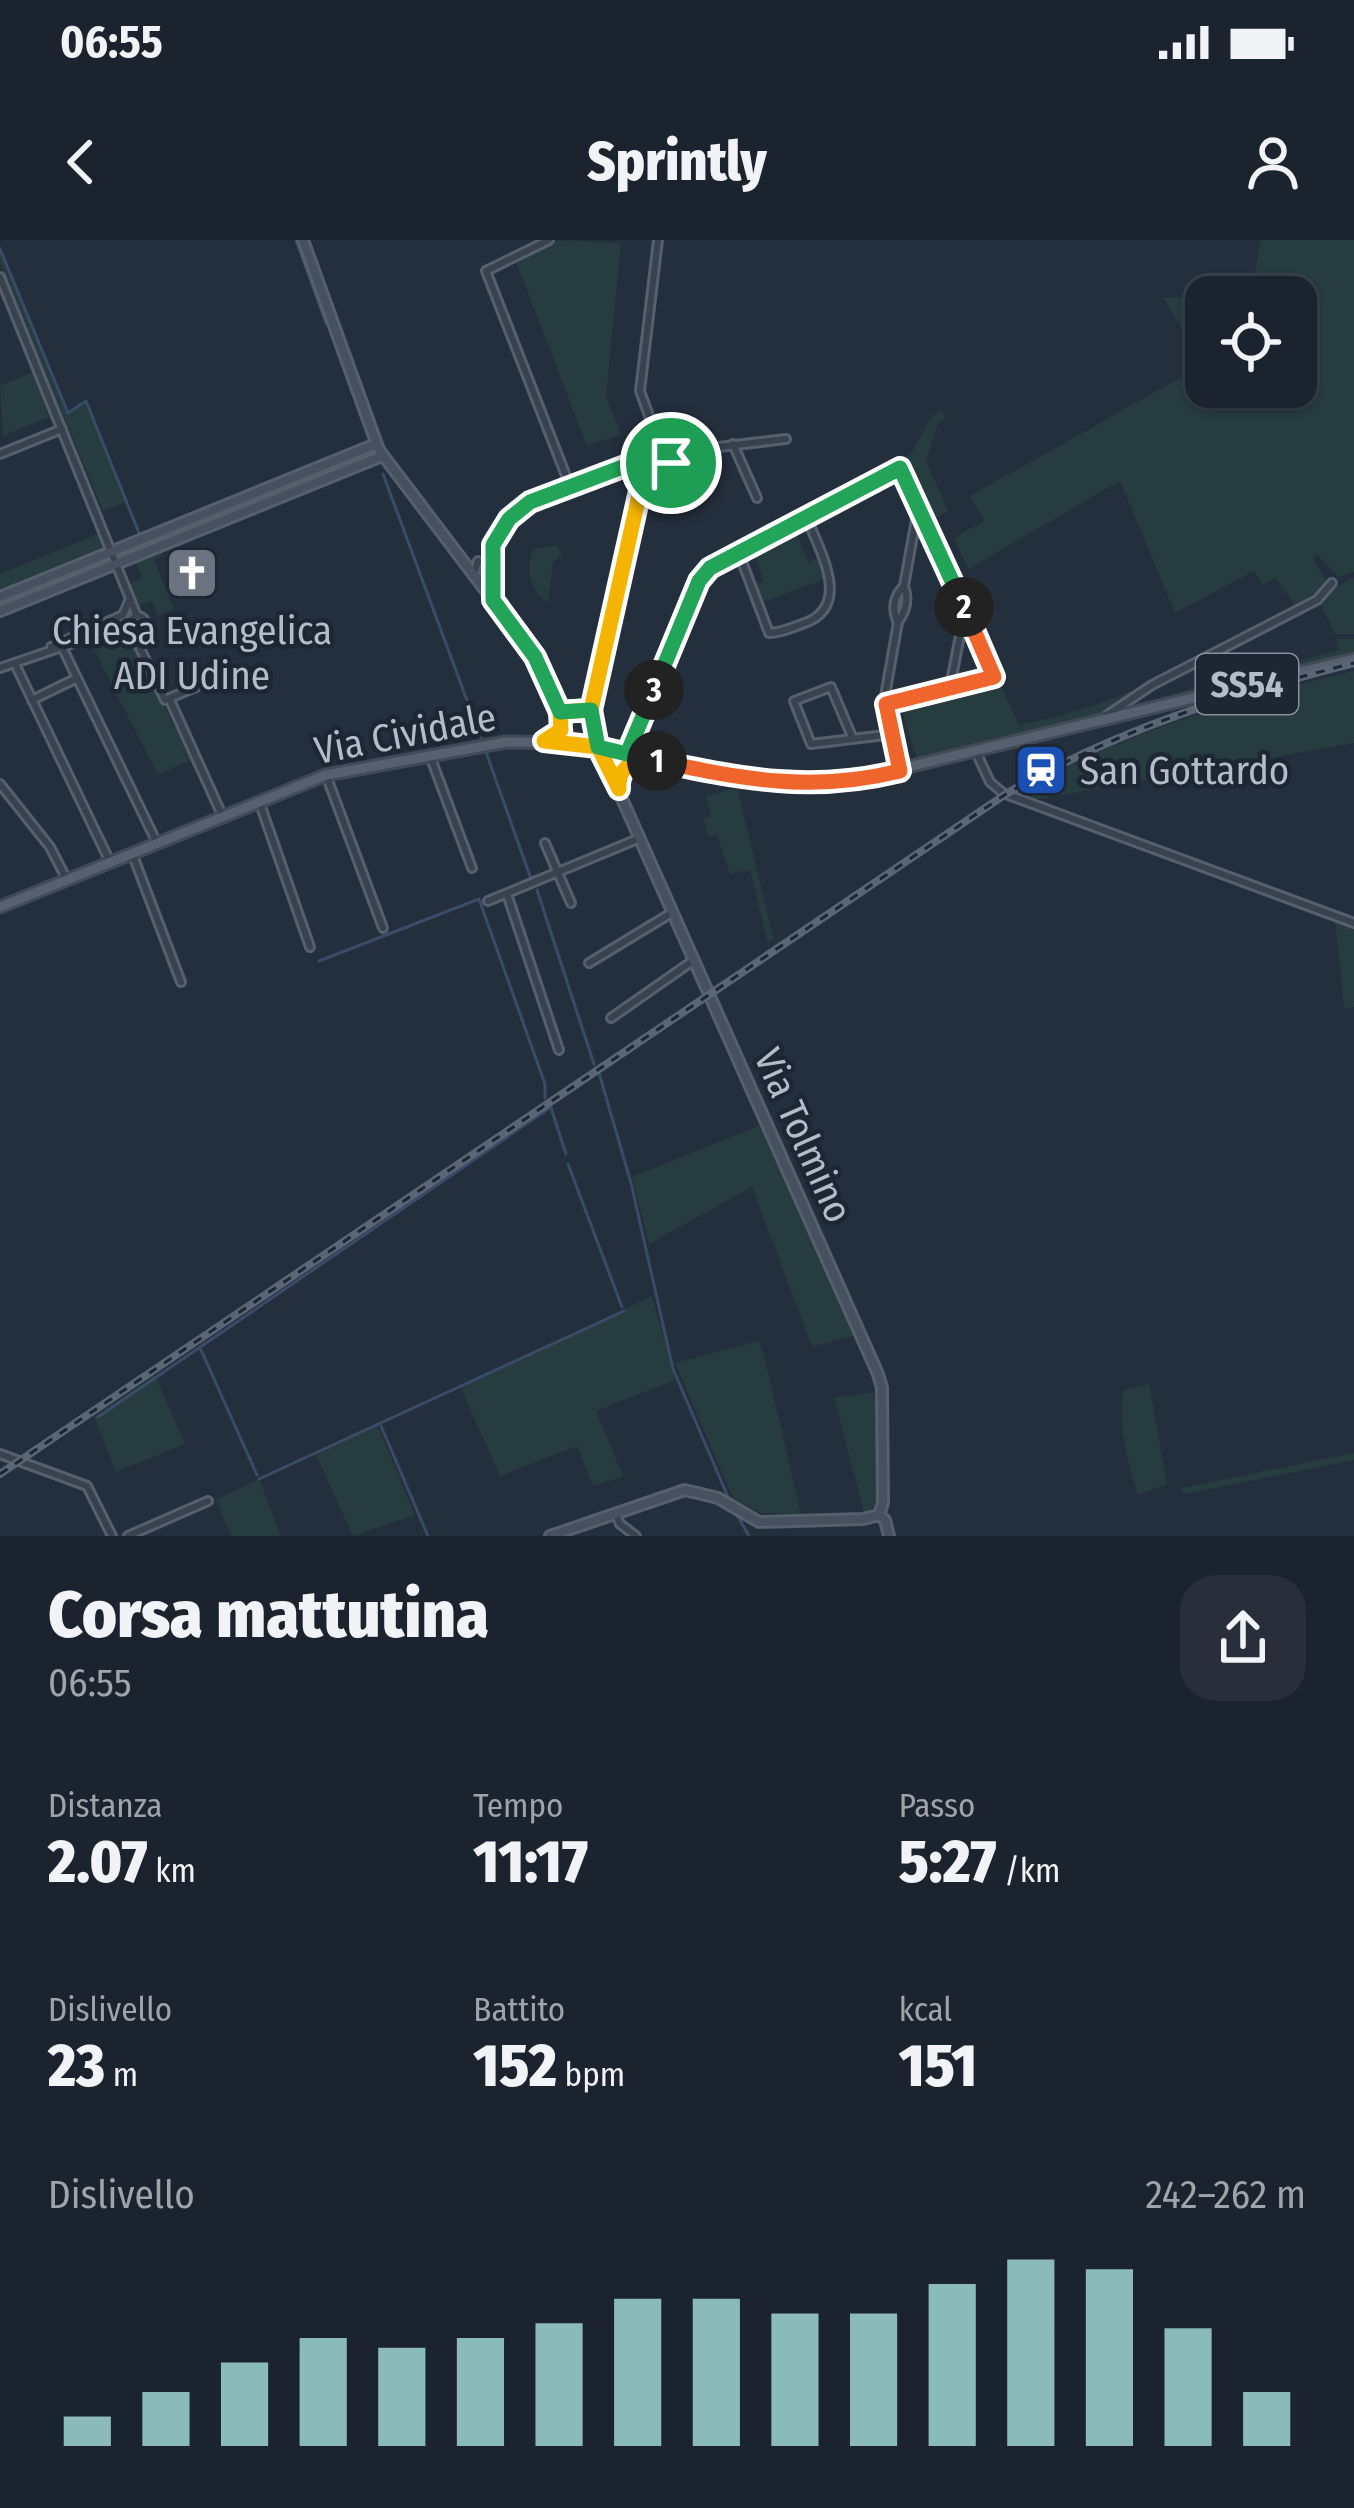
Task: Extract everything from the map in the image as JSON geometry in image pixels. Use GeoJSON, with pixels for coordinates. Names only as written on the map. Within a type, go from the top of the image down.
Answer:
{"type":"FeatureCollection","features":[{"type":"Feature","properties":{"kind":"main road","name":"Via Cividale"},"geometry":{"type":"LineString","coordinates":[[0,907],[326,775],[506,742],[572,743],[787,784],[846,782],[1354,659]]}},
{"type":"Feature","properties":{"kind":"street"},"geometry":{"type":"LineString","coordinates":[[303,240],[376,444],[535,657],[572,743]]}},
{"type":"Feature","properties":{"kind":"street"},"geometry":{"type":"LineString","coordinates":[[549,240],[486,271],[570,486]]}},
{"type":"Feature","properties":{"kind":"street"},"geometry":{"type":"LineString","coordinates":[[493,600],[491,555],[501,528],[519,510],[641,460],[655,445],[656,435],[640,391],[658,240]]}},
{"type":"Feature","properties":{"kind":"street"},"geometry":{"type":"LineString","coordinates":[[0,668],[117,628],[136,630],[146,623],[137,616],[1,282]]}},
{"type":"Feature","properties":{"kind":"street"},"geometry":{"type":"LineString","coordinates":[[0,454],[62,429]]}},
{"type":"Feature","properties":{"kind":"street"},"geometry":{"type":"LineString","coordinates":[[644,473],[733,443],[786,439]]}},
{"type":"Feature","properties":{"kind":"street"},"geometry":{"type":"LineString","coordinates":[[733,443],[757,498]]}},
{"type":"Feature","properties":{"kind":"street"},"geometry":{"type":"LineString","coordinates":[[0,597],[376,444]]}},
{"type":"Feature","properties":{"kind":"street"},"geometry":{"type":"LineString","coordinates":[[655,445],[671,463]]}},
{"type":"Feature","properties":{"kind":"street"},"geometry":{"type":"LineString","coordinates":[[0,610],[382,455]]}},
{"type":"Feature","properties":{"kind":"street"},"geometry":{"type":"LineString","coordinates":[[561,715],[591,710],[644,473],[641,460]]}},
{"type":"Feature","properties":{"kind":"street"},"geometry":{"type":"LineString","coordinates":[[623,754],[699,581],[715,564],[900,468],[994,677],[886,704]]}},
{"type":"Feature","properties":{"kind":"street"},"geometry":{"type":"LineString","coordinates":[[904,770],[886,704],[898,622],[893,612],[896,593],[904,586],[918,510]]}},
{"type":"Feature","properties":{"kind":"street"},"geometry":{"type":"LineString","coordinates":[[738,551],[769,633],[820,617],[826,610],[831,582],[806,516]]}},
{"type":"Feature","properties":{"kind":"street"},"geometry":{"type":"LineString","coordinates":[[462,561],[491,555]]}},
{"type":"Feature","properties":{"kind":"street"},"geometry":{"type":"LineString","coordinates":[[473,576],[478,561]]}},
{"type":"Feature","properties":{"kind":"street"},"geometry":{"type":"LineString","coordinates":[[473,576],[486,580],[491,572]]}},
{"type":"Feature","properties":{"kind":"street","name":"Via Cividale"},"geometry":{"type":"LineString","coordinates":[[1099,722],[1152,685],[1317,600],[1332,583]]}},
{"type":"Feature","properties":{"kind":"street"},"geometry":{"type":"LineString","coordinates":[[16,664],[123,615],[128,593]]}},
{"type":"Feature","properties":{"kind":"street"},"geometry":{"type":"LineString","coordinates":[[950,688],[963,620]]}},
{"type":"Feature","properties":{"kind":"street"},"geometry":{"type":"LineString","coordinates":[[136,630],[137,642],[165,700],[196,687]]}},
{"type":"Feature","properties":{"kind":"street"},"geometry":{"type":"LineString","coordinates":[[64,651],[157,843]]}},
{"type":"Feature","properties":{"kind":"street"},"geometry":{"type":"LineString","coordinates":[[16,664],[110,862]]}},
{"type":"Feature","properties":{"kind":"street"},"geometry":{"type":"LineString","coordinates":[[32,700],[77,678]]}},
{"type":"Feature","properties":{"kind":"street"},"geometry":{"type":"LineString","coordinates":[[1152,685],[1156,706]]}},
{"type":"Feature","properties":{"kind":"street"},"geometry":{"type":"LineString","coordinates":[[853,739],[832,688],[794,701],[809,743],[853,739],[893,734]]}},
{"type":"Feature","properties":{"kind":"street"},"geometry":{"type":"LineString","coordinates":[[169,698],[223,816]]}},
{"type":"Feature","properties":{"kind":"street","name":"Via Tolmino"},"geometry":{"type":"LineString","coordinates":[[591,710],[598,747],[878,1374],[883,1506],[879,1515]]}},
{"type":"Feature","properties":{"kind":"street"},"geometry":{"type":"LineString","coordinates":[[544,741],[560,733],[561,715]]}},
{"type":"Feature","properties":{"kind":"street"},"geometry":{"type":"LineString","coordinates":[[976,752],[990,782],[1006,794],[1354,922]]}},
{"type":"Feature","properties":{"kind":"street","name":"Via Tolmino"},"geometry":{"type":"LineString","coordinates":[[616,781],[623,754]]}},
{"type":"Feature","properties":{"kind":"street"},"geometry":{"type":"LineString","coordinates":[[430,756],[472,868]]}},
{"type":"Feature","properties":{"kind":"street"},"geometry":{"type":"LineString","coordinates":[[616,781],[629,764],[641,758]]}},
{"type":"Feature","properties":{"kind":"street"},"geometry":{"type":"LineString","coordinates":[[326,775],[383,928]]}},
{"type":"Feature","properties":{"kind":"street"},"geometry":{"type":"LineString","coordinates":[[0,784],[50,847],[67,880]]}},
{"type":"Feature","properties":{"kind":"street"},"geometry":{"type":"LineString","coordinates":[[259,801],[310,947]]}},
{"type":"Feature","properties":{"kind":"street"},"geometry":{"type":"LineString","coordinates":[[488,901],[640,838]]}},
{"type":"Feature","properties":{"kind":"street"},"geometry":{"type":"LineString","coordinates":[[545,843],[571,903]]}},
{"type":"Feature","properties":{"kind":"street"},"geometry":{"type":"LineString","coordinates":[[132,853],[181,982]]}},
{"type":"Feature","properties":{"kind":"street"},"geometry":{"type":"LineString","coordinates":[[506,893],[559,1050]]}},
{"type":"Feature","properties":{"kind":"street"},"geometry":{"type":"LineString","coordinates":[[590,963],[673,912]]}},
{"type":"Feature","properties":{"kind":"street"},"geometry":{"type":"LineString","coordinates":[[611,1018],[694,961]]}},
{"type":"Feature","properties":{"kind":"street"},"geometry":{"type":"LineString","coordinates":[[0,1454],[82,1482],[94,1496],[112,1536]]}},
{"type":"Feature","properties":{"kind":"street"},"geometry":{"type":"LineString","coordinates":[[550,1536],[690,1490],[718,1498],[753,1521],[765,1523],[879,1515],[889,1536]]}},
{"type":"Feature","properties":{"kind":"street"},"geometry":{"type":"LineString","coordinates":[[128,1536],[208,1501]]}},
{"type":"Feature","properties":{"kind":"street"},"geometry":{"type":"LineString","coordinates":[[615,1513],[620,1524],[636,1536]]}},
{"type":"Feature","properties":{"kind":"green space"},"geometry":{"type":"Polygon","coordinates":[[[558,240],[621,243],[606,397],[621,434],[587,446],[516,261],[558,240]]]}},
{"type":"Feature","properties":{"kind":"green space"},"geometry":{"type":"Polygon","coordinates":[[[1260,240],[1354,240],[1354,572],[1338,577],[1317,554],[1313,557],[1328,585],[1296,607],[1276,578],[1262,585],[1254,571],[1175,613],[1120,481],[968,569],[954,538],[984,521],[970,496],[1185,375],[1185,408],[1317,408],[1317,276],[1255,276],[1260,240]]]}},
{"type":"Feature","properties":{"kind":"green space"},"geometry":{"type":"Polygon","coordinates":[[[0,247],[68,413],[86,402],[126,502],[103,511],[0,263],[0,247]]]}},
{"type":"Feature","properties":{"kind":"green space"},"geometry":{"type":"Polygon","coordinates":[[[1163,297],[1185,298],[1185,334],[1163,297]]]}},
{"type":"Feature","properties":{"kind":"green space"},"geometry":{"type":"Polygon","coordinates":[[[33,372],[49,417],[3,436],[0,386],[33,372]]]}},
{"type":"Feature","properties":{"kind":"green space"},"geometry":{"type":"Polygon","coordinates":[[[940,411],[946,418],[938,423],[926,461],[948,510],[930,523],[910,483],[906,458],[940,411]]]}},
{"type":"Feature","properties":{"kind":"green space"},"geometry":{"type":"Polygon","coordinates":[[[371,450],[373,455],[120,558],[118,552],[371,450]]]}},
{"type":"Feature","properties":{"kind":"green space"},"geometry":{"type":"Polygon","coordinates":[[[793,523],[808,562],[822,557],[830,577],[757,604],[751,587],[764,581],[751,545],[793,523]]]}},
{"type":"Feature","properties":{"kind":"green space"},"geometry":{"type":"Polygon","coordinates":[[[100,533],[106,549],[0,592],[0,574],[100,533]]]}},
{"type":"Feature","properties":{"kind":"green space"},"geometry":{"type":"Polygon","coordinates":[[[557,545],[562,557],[553,561],[548,603],[533,585],[529,564],[534,549],[557,545]]]}},
{"type":"Feature","properties":{"kind":"green space"},"geometry":{"type":"Polygon","coordinates":[[[158,551],[164,555],[154,560],[174,609],[158,616],[152,601],[139,606],[129,584],[142,578],[135,560],[158,551]]]}},
{"type":"Feature","properties":{"kind":"green space"},"geometry":{"type":"Polygon","coordinates":[[[1354,578],[1354,634],[1335,634],[1320,603],[1354,578]]]}},
{"type":"Feature","properties":{"kind":"green space"},"geometry":{"type":"Polygon","coordinates":[[[117,634],[131,640],[191,760],[158,775],[90,642],[117,634]]]}},
{"type":"Feature","properties":{"kind":"green space"},"geometry":{"type":"Polygon","coordinates":[[[1336,639],[1354,639],[1354,653],[1167,700],[1161,697],[1339,650],[1336,639]]]}},
{"type":"Feature","properties":{"kind":"green space"},"geometry":{"type":"Polygon","coordinates":[[[1354,671],[1354,743],[1033,800],[1015,793],[1096,753],[1180,720],[1354,671]]]}},
{"type":"Feature","properties":{"kind":"green space"},"geometry":{"type":"Polygon","coordinates":[[[999,682],[1019,725],[1086,708],[1149,682],[1093,717],[917,760],[901,707],[999,682]]]}},
{"type":"Feature","properties":{"kind":"green space"},"geometry":{"type":"Polygon","coordinates":[[[737,788],[774,939],[768,943],[750,870],[730,874],[717,835],[708,836],[704,819],[711,816],[706,796],[737,788]]]}},
{"type":"Feature","properties":{"kind":"green space"},"geometry":{"type":"Polygon","coordinates":[[[1335,920],[1354,926],[1354,1007],[1344,1008],[1335,920]]]}},
{"type":"Feature","properties":{"kind":"green space"},"geometry":{"type":"Polygon","coordinates":[[[761,1125],[856,1335],[812,1347],[752,1187],[649,1244],[632,1177],[761,1125]]]}},
{"type":"Feature","properties":{"kind":"green space"},"geometry":{"type":"Polygon","coordinates":[[[652,1296],[675,1380],[596,1411],[623,1476],[593,1486],[577,1446],[500,1476],[460,1386],[652,1296]]]}},
{"type":"Feature","properties":{"kind":"green space"},"geometry":{"type":"Polygon","coordinates":[[[759,1341],[801,1514],[760,1513],[733,1498],[675,1363],[759,1341]]]}},
{"type":"Feature","properties":{"kind":"green space"},"geometry":{"type":"Polygon","coordinates":[[[155,1375],[185,1444],[116,1472],[94,1417],[155,1375]]]}},
{"type":"Feature","properties":{"kind":"green space"},"geometry":{"type":"Polygon","coordinates":[[[1149,1384],[1167,1484],[1138,1495],[1124,1444],[1123,1391],[1149,1384]]]}},
{"type":"Feature","properties":{"kind":"green space"},"geometry":{"type":"Polygon","coordinates":[[[876,1392],[879,1499],[873,1511],[864,1512],[834,1398],[876,1392]]]}},
{"type":"Feature","properties":{"kind":"green space"},"geometry":{"type":"Polygon","coordinates":[[[377,1424],[415,1515],[353,1536],[315,1453],[377,1424]]]}},
{"type":"Feature","properties":{"kind":"green space"},"geometry":{"type":"Polygon","coordinates":[[[1354,1453],[1354,1460],[1185,1494],[1181,1488],[1354,1453]]]}},
{"type":"Feature","properties":{"kind":"green space"},"geometry":{"type":"Polygon","coordinates":[[[259,1479],[281,1536],[231,1536],[216,1500],[259,1479]]]}},
{"type":"Feature","properties":{"kind":"waterway"},"geometry":{"type":"LineString","coordinates":[[296,240],[326,323]]}},
{"type":"Feature","properties":{"kind":"waterway"},"geometry":{"type":"LineString","coordinates":[[0,249],[68,413],[86,401],[139,533]]}},
{"type":"Feature","properties":{"kind":"waterway"},"geometry":{"type":"LineString","coordinates":[[383,474],[481,738]]}},
{"type":"Feature","properties":{"kind":"waterway"},"geometry":{"type":"LineString","coordinates":[[132,562],[150,555]]}},
{"type":"Feature","properties":{"kind":"waterway"},"geometry":{"type":"LineString","coordinates":[[919,759],[1020,734]]}},
{"type":"Feature","properties":{"kind":"waterway"},"geometry":{"type":"LineString","coordinates":[[486,752],[531,879]]}},
{"type":"Feature","properties":{"kind":"waterway"},"geometry":{"type":"LineString","coordinates":[[537,890],[594,1064]]}},
{"type":"Feature","properties":{"kind":"waterway"},"geometry":{"type":"LineString","coordinates":[[319,961],[479,899],[545,1084],[545,1098]]}},
{"type":"Feature","properties":{"kind":"waterway"},"geometry":{"type":"LineString","coordinates":[[599,1073],[631,1183],[673,1369],[728,1497]]}},
{"type":"Feature","properties":{"kind":"waterway"},"geometry":{"type":"LineString","coordinates":[[550,1105],[566,1154]]}},
{"type":"Feature","properties":{"kind":"waterway"},"geometry":{"type":"LineString","coordinates":[[98,1417],[551,1107]]}},
{"type":"Feature","properties":{"kind":"waterway"},"geometry":{"type":"LineString","coordinates":[[568,1164],[622,1307]]}},
{"type":"Feature","properties":{"kind":"waterway"},"geometry":{"type":"LineString","coordinates":[[259,1479],[624,1311]]}},
{"type":"Feature","properties":{"kind":"waterway"},"geometry":{"type":"LineString","coordinates":[[201,1350],[257,1475]]}},
{"type":"Feature","properties":{"kind":"waterway"},"geometry":{"type":"LineString","coordinates":[[381,1426],[428,1536]]}},
{"type":"Feature","properties":{"kind":"waterway"},"geometry":{"type":"LineString","coordinates":[[737,1515],[749,1536]]}},
{"type":"Feature","properties":{"kind":"railway"},"geometry":{"type":"LineString","coordinates":[[0,1474],[1006,794],[1089,751],[1175,716],[1354,663]]}},
{"type":"Feature","properties":{"kind":"place","name":"Chiesa Evangelica ADI Udine"},"geometry":{"type":"Point","coordinates":[192,573]}},
{"type":"Feature","properties":{"kind":"place","name":"San Gottardo"},"geometry":{"type":"Point","coordinates":[1041,770]}},
{"type":"Feature","properties":{"kind":"route"},"geometry":{"type":"LineString","coordinates":[[671,463],[644,473],[591,710],[560,712],[561,730],[544,741],[598,747],[619,789],[623,770],[641,758],[771,783],[846,782],[900,771],[886,704],[994,677],[900,468],[710,568],[699,581],[627,754],[598,747],[591,710],[560,712],[535,657],[493,600],[493,545],[501,528],[530,502],[641,460],[655,445],[671,463]]}}]}
